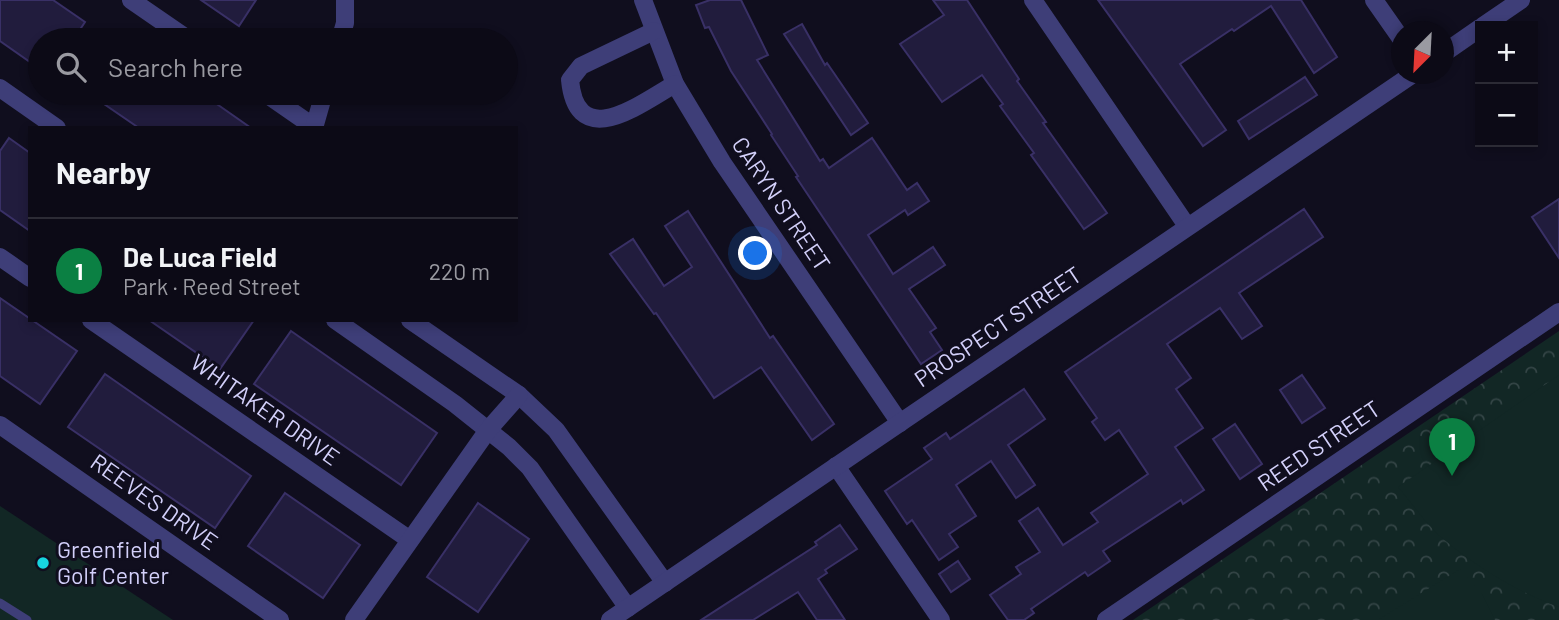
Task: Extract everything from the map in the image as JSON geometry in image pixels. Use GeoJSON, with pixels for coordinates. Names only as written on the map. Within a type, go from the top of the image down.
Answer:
{"type":"FeatureCollection","features":[{"type":"Feature","properties":{"kind":"street"},"geometry":{"type":"LineString","coordinates":[[131,0],[172,28]]}},
{"type":"Feature","properties":{"kind":"street"},"geometry":{"type":"LineString","coordinates":[[344,28],[345,0]]}},
{"type":"Feature","properties":{"kind":"street","name":"CARYN STREET"},"geometry":{"type":"LineString","coordinates":[[643,0],[675,84],[722,162],[900,424]]}},
{"type":"Feature","properties":{"kind":"street"},"geometry":{"type":"LineString","coordinates":[[1033,0],[1187,226]]}},
{"type":"Feature","properties":{"kind":"street"},"geometry":{"type":"LineString","coordinates":[[1374,0],[1391,24]]}},
{"type":"Feature","properties":{"kind":"street"},"geometry":{"type":"LineString","coordinates":[[1490,21],[1521,0]]}},
{"type":"Feature","properties":{"kind":"street"},"geometry":{"type":"LineString","coordinates":[[654,31],[581,66],[570,80],[572,98],[582,114],[602,120],[619,117],[675,84]]}},
{"type":"Feature","properties":{"kind":"street"},"geometry":{"type":"LineString","coordinates":[[1454,46],[1475,31]]}},
{"type":"Feature","properties":{"kind":"street","name":"PROSPECT STREET"},"geometry":{"type":"LineString","coordinates":[[610,620],[1398,84]]}},
{"type":"Feature","properties":{"kind":"street"},"geometry":{"type":"LineString","coordinates":[[0,88],[54,126]]}},
{"type":"Feature","properties":{"kind":"street"},"geometry":{"type":"LineString","coordinates":[[282,105],[313,126]]}},
{"type":"Feature","properties":{"kind":"street"},"geometry":{"type":"LineString","coordinates":[[314,126],[320,105]]}},
{"type":"Feature","properties":{"kind":"street"},"geometry":{"type":"LineString","coordinates":[[0,257],[28,277]]}},
{"type":"Feature","properties":{"kind":"street","name":"REED STREET"},"geometry":{"type":"LineString","coordinates":[[1106,620],[1559,312]]}},
{"type":"Feature","properties":{"kind":"street","name":"WHITAKER DRIVE"},"geometry":{"type":"LineString","coordinates":[[94,322],[410,540]]}},
{"type":"Feature","properties":{"kind":"street"},"geometry":{"type":"LineString","coordinates":[[338,322],[455,404],[530,468],[628,608]]}},
{"type":"Feature","properties":{"kind":"street"},"geometry":{"type":"LineString","coordinates":[[413,322],[519,395],[556,430],[665,583]]}},
{"type":"Feature","properties":{"kind":"street"},"geometry":{"type":"LineString","coordinates":[[354,620],[488,430],[519,395]]}},
{"type":"Feature","properties":{"kind":"street","name":"REEVES DRIVE"},"geometry":{"type":"LineString","coordinates":[[0,425],[280,620]]}},
{"type":"Feature","properties":{"kind":"street"},"geometry":{"type":"LineString","coordinates":[[836,466],[941,620]]}},
{"type":"Feature","properties":{"kind":"lane"},"geometry":{"type":"LineString","coordinates":[[0,603],[27,620]]}},
{"type":"Feature","properties":{"kind":"green space"},"geometry":{"type":"Polygon","coordinates":[[[1559,331],[1559,620],[1133,620],[1559,331]]]}},
{"type":"Feature","properties":{"kind":"green space"},"geometry":{"type":"Polygon","coordinates":[[[1559,375],[1559,607],[1512,586],[1454,548],[1435,531],[1398,487],[1559,375]]]}},
{"type":"Feature","properties":{"kind":"green space","name":"Greenfield Golf Center"},"geometry":{"type":"Polygon","coordinates":[[[0,506],[173,620],[0,620],[0,506]]]}},
{"type":"Feature","properties":{"kind":"green space"},"geometry":{"type":"Polygon","coordinates":[[[1460,569],[1482,594],[1495,620],[1378,620],[1460,569]]]}},
{"type":"Feature","properties":{"kind":"building"},"geometry":{"type":"Polygon","coordinates":[[[0,0],[53,0],[85,22],[81,28],[28,28],[28,61],[0,41],[0,0]]]}},
{"type":"Feature","properties":{"kind":"building"},"geometry":{"type":"Polygon","coordinates":[[[201,0],[256,0],[239,26],[201,0]]]}},
{"type":"Feature","properties":{"kind":"building"},"geometry":{"type":"Polygon","coordinates":[[[710,0],[741,0],[768,55],[757,60],[820,161],[823,159],[829,168],[872,138],[907,190],[917,183],[929,201],[908,215],[905,210],[868,235],[893,274],[933,247],[945,265],[909,289],[936,328],[930,332],[942,350],[921,364],[796,177],[798,176],[731,71],[709,27],[705,28],[696,5],[710,0]]]}},
{"type":"Feature","properties":{"kind":"building"},"geometry":{"type":"Polygon","coordinates":[[[933,0],[967,0],[1046,122],[1043,123],[1107,213],[1084,229],[1031,155],[1034,153],[1000,106],[1003,104],[982,75],[942,102],[900,44],[944,15],[933,0]]]}},
{"type":"Feature","properties":{"kind":"building"},"geometry":{"type":"Polygon","coordinates":[[[1098,0],[1301,0],[1337,57],[1314,73],[1271,6],[1234,31],[1232,29],[1180,64],[1226,130],[1203,146],[1098,0]]]}},
{"type":"Feature","properties":{"kind":"building"},"geometry":{"type":"Polygon","coordinates":[[[802,24],[825,65],[827,63],[868,123],[851,135],[784,34],[802,24]]]}},
{"type":"Feature","properties":{"kind":"building"},"geometry":{"type":"Polygon","coordinates":[[[1305,77],[1317,95],[1249,139],[1238,121],[1305,77]]]}},
{"type":"Feature","properties":{"kind":"building"},"geometry":{"type":"Polygon","coordinates":[[[105,105],[218,105],[248,126],[136,126],[105,105]]]}},
{"type":"Feature","properties":{"kind":"building"},"geometry":{"type":"Polygon","coordinates":[[[9,138],[28,152],[28,230],[0,210],[0,151],[9,138]]]}},
{"type":"Feature","properties":{"kind":"building"},"geometry":{"type":"Polygon","coordinates":[[[1559,199],[1559,258],[1532,217],[1559,199]]]}},
{"type":"Feature","properties":{"kind":"building"},"geometry":{"type":"Polygon","coordinates":[[[1304,209],[1323,237],[1239,293],[1262,326],[1242,339],[1220,308],[1167,344],[1191,378],[1176,389],[1203,428],[1175,447],[1204,490],[1183,504],[1181,500],[1103,551],[1110,561],[1088,576],[1085,572],[1031,609],[1034,613],[1024,620],[1008,620],[990,595],[1021,574],[1016,567],[1040,552],[1019,521],[1038,508],[1063,545],[1098,522],[1091,513],[1148,474],[1119,430],[1105,440],[1092,422],[1097,418],[1065,372],[1304,209]]]}},
{"type":"Feature","properties":{"kind":"building"},"geometry":{"type":"Polygon","coordinates":[[[688,211],[770,338],[773,336],[834,424],[812,440],[761,367],[714,398],[656,313],[654,314],[610,254],[633,239],[664,286],[692,267],[665,226],[688,211]]]}},
{"type":"Feature","properties":{"kind":"building"},"geometry":{"type":"Polygon","coordinates":[[[0,298],[28,317],[28,322],[35,322],[77,351],[40,404],[0,376],[0,298]]]}},
{"type":"Feature","properties":{"kind":"building"},"geometry":{"type":"Polygon","coordinates":[[[152,322],[253,322],[220,369],[152,322]]]}},
{"type":"Feature","properties":{"kind":"building"},"geometry":{"type":"Polygon","coordinates":[[[291,331],[437,433],[401,485],[254,384],[291,331]]]}},
{"type":"Feature","properties":{"kind":"building"},"geometry":{"type":"Polygon","coordinates":[[[105,374],[251,476],[215,528],[68,427],[105,374]]]}},
{"type":"Feature","properties":{"kind":"building"},"geometry":{"type":"Polygon","coordinates":[[[1302,375],[1325,408],[1302,423],[1280,390],[1302,375]]]}},
{"type":"Feature","properties":{"kind":"building"},"geometry":{"type":"Polygon","coordinates":[[[1024,389],[1045,419],[1008,445],[1035,485],[1016,498],[991,461],[956,485],[976,516],[949,534],[958,547],[939,560],[912,520],[907,524],[885,491],[932,459],[924,448],[946,433],[950,439],[1024,389]]]}},
{"type":"Feature","properties":{"kind":"building"},"geometry":{"type":"Polygon","coordinates":[[[1235,424],[1262,464],[1240,479],[1213,439],[1235,424]]]}},
{"type":"Feature","properties":{"kind":"building"},"geometry":{"type":"Polygon","coordinates":[[[285,493],[360,545],[323,598],[248,546],[285,493]]]}},
{"type":"Feature","properties":{"kind":"building"},"geometry":{"type":"Polygon","coordinates":[[[478,503],[529,539],[478,612],[427,577],[478,503]]]}},
{"type":"Feature","properties":{"kind":"building"},"geometry":{"type":"Polygon","coordinates":[[[840,525],[857,549],[825,570],[827,573],[818,579],[845,620],[817,620],[798,592],[753,620],[701,620],[817,545],[815,542],[840,525]]]}},
{"type":"Feature","properties":{"kind":"building"},"geometry":{"type":"Polygon","coordinates":[[[958,561],[970,579],[951,592],[939,574],[958,561]]]}},
{"type":"Feature","properties":{"kind":"place","name":"De Luca Field"},"geometry":{"type":"Point","coordinates":[1452,476]}},
{"type":"Feature","properties":{"kind":"place","name":"Greenfield Golf Center"},"geometry":{"type":"Point","coordinates":[43,563]}}]}
